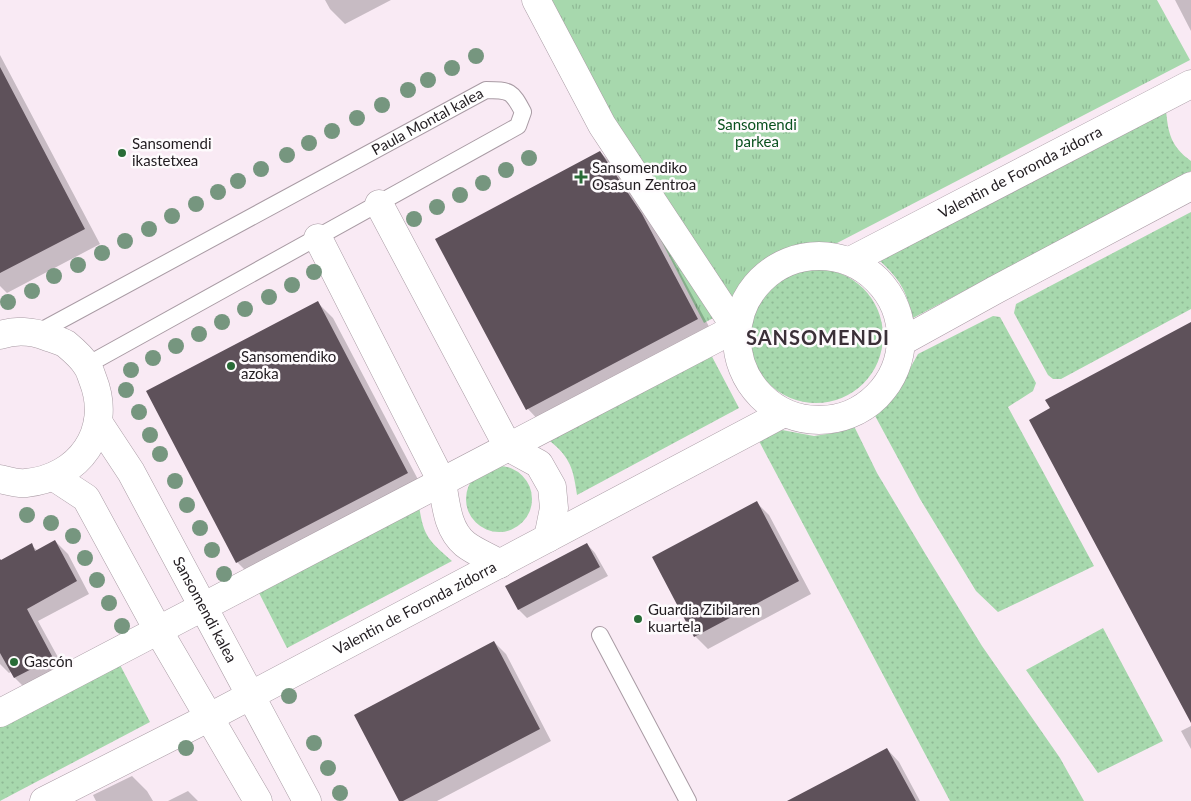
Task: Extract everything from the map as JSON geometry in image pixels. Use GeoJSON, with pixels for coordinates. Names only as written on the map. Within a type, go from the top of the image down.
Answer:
{"type":"FeatureCollection","features":[{"type":"Feature","properties":{"kind":"street"},"geometry":{"type":"LineString","coordinates":[[536,0],[602,125],[736,328]]}},
{"type":"Feature","properties":{"kind":"street","name":"Valentin de Foronda zidorra"},"geometry":{"type":"LineString","coordinates":[[850,262],[1191,84]]}},
{"type":"Feature","properties":{"kind":"street"},"geometry":{"type":"LineString","coordinates":[[901,342],[1191,186]]}},
{"type":"Feature","properties":{"kind":"street"},"geometry":{"type":"LineString","coordinates":[[379,204],[508,447],[539,464],[552,487],[554,508],[548,538]]}},
{"type":"Feature","properties":{"kind":"street"},"geometry":{"type":"LineString","coordinates":[[318,238],[442,482],[448,516],[453,531],[465,544],[500,564]]}},
{"type":"Feature","properties":{"kind":"street"},"geometry":{"type":"LineString","coordinates":[[812,256],[832,256],[850,262],[872,275],[888,294],[899,316],[901,342],[895,370],[880,393],[857,410],[834,419],[809,420],[784,413],[763,398],[747,378],[738,354],[736,328],[744,303],[758,282],[774,268],[792,260],[812,256]]}},
{"type":"Feature","properties":{"kind":"street"},"geometry":{"type":"LineString","coordinates":[[0,713],[736,328]]}},
{"type":"Feature","properties":{"kind":"street"},"geometry":{"type":"LineString","coordinates":[[0,336],[9,332],[38,332],[66,344],[87,365],[98,393],[98,422],[93,439],[83,455],[70,468],[54,478],[25,484],[0,479]]}},
{"type":"Feature","properties":{"kind":"street","name":"Valentin de Foronda zidorra"},"geometry":{"type":"LineString","coordinates":[[44,801],[250,696],[784,413]]}},
{"type":"Feature","properties":{"kind":"street","name":"Sansomendi kalea"},"geometry":{"type":"LineString","coordinates":[[98,422],[130,472],[307,801]]}},
{"type":"Feature","properties":{"kind":"street"},"geometry":{"type":"LineString","coordinates":[[54,478],[86,498],[158,630],[258,801]]}},
{"type":"Feature","properties":{"kind":"lane","name":"Paula Montal kalea"},"geometry":{"type":"LineString","coordinates":[[38,332],[486,90],[505,90],[515,96],[523,112],[518,126],[87,365]]}},
{"type":"Feature","properties":{"kind":"lane"},"geometry":{"type":"LineString","coordinates":[[600,634],[688,801]]}},
{"type":"Feature","properties":{"kind":"green space","name":"Sansomendi parkea"},"geometry":{"type":"Polygon","coordinates":[[[536,0],[1157,0],[1190,60],[812,256],[772,286],[704,323],[536,0]]]}},
{"type":"Feature","properties":{"kind":"green space"},"geometry":{"type":"Polygon","coordinates":[[[1166,110],[1172,139],[1184,156],[1191,161],[1191,171],[913,318],[901,286],[879,260],[1166,110]]]}},
{"type":"Feature","properties":{"kind":"green space"},"geometry":{"type":"Polygon","coordinates":[[[1191,212],[1191,309],[1061,379],[1053,379],[1048,375],[1014,313],[1016,304],[1191,212]]]}},
{"type":"Feature","properties":{"kind":"green space"},"geometry":{"type":"Polygon","coordinates":[[[816,269],[842,274],[853,280],[863,289],[872,299],[878,310],[883,336],[878,362],[872,373],[863,383],[853,392],[842,398],[816,403],[790,398],[779,392],[769,383],[760,373],[754,362],[749,336],[754,310],[760,299],[769,289],[779,280],[790,274],[816,269]]]}},
{"type":"Feature","properties":{"kind":"green space"},"geometry":{"type":"Polygon","coordinates":[[[993,316],[1000,317],[1036,383],[1033,391],[1008,407],[1094,566],[998,612],[976,591],[920,499],[873,412],[894,397],[918,354],[993,316]]]}},
{"type":"Feature","properties":{"kind":"green space"},"geometry":{"type":"Polygon","coordinates":[[[708,349],[739,408],[577,495],[574,476],[565,456],[545,437],[708,349]]]}},
{"type":"Feature","properties":{"kind":"green space"},"geometry":{"type":"Polygon","coordinates":[[[853,424],[877,473],[926,555],[982,646],[1060,758],[1084,801],[950,801],[759,441],[782,430],[814,436],[840,432],[853,424]]]}},
{"type":"Feature","properties":{"kind":"green space"},"geometry":{"type":"Polygon","coordinates":[[[499,466],[512,469],[522,476],[529,486],[532,499],[529,512],[522,522],[512,529],[499,532],[486,529],[476,522],[469,512],[466,499],[469,486],[476,476],[486,469],[499,466]]]}},
{"type":"Feature","properties":{"kind":"green space"},"geometry":{"type":"Polygon","coordinates":[[[419,505],[428,537],[452,561],[287,648],[257,589],[419,505]]]}},
{"type":"Feature","properties":{"kind":"green space"},"geometry":{"type":"Polygon","coordinates":[[[1103,628],[1163,741],[1098,773],[1026,670],[1103,628]]]}},
{"type":"Feature","properties":{"kind":"green space"},"geometry":{"type":"Polygon","coordinates":[[[119,663],[150,722],[0,801],[0,727],[119,663]]]}},
{"type":"Feature","properties":{"kind":"building"},"geometry":{"type":"Polygon","coordinates":[[[0,67],[85,229],[0,273],[0,67]]]}},
{"type":"Feature","properties":{"kind":"building"},"geometry":{"type":"Polygon","coordinates":[[[600,151],[642,214],[698,319],[526,410],[435,239],[600,151]]]}},
{"type":"Feature","properties":{"kind":"building"},"geometry":{"type":"Polygon","coordinates":[[[318,301],[408,473],[236,563],[146,391],[318,301]]]}},
{"type":"Feature","properties":{"kind":"building"},"geometry":{"type":"Polygon","coordinates":[[[1191,322],[1191,723],[1029,420],[1050,408],[1045,400],[1191,322]]]}},
{"type":"Feature","properties":{"kind":"building"},"geometry":{"type":"Polygon","coordinates":[[[757,501],[799,581],[694,637],[652,557],[757,501]]]}},
{"type":"Feature","properties":{"kind":"building"},"geometry":{"type":"Polygon","coordinates":[[[55,540],[77,581],[27,609],[53,658],[14,678],[0,653],[0,559],[32,543],[35,551],[55,540]]]}},
{"type":"Feature","properties":{"kind":"building"},"geometry":{"type":"Polygon","coordinates":[[[587,543],[600,567],[518,610],[505,586],[587,543]]]}},
{"type":"Feature","properties":{"kind":"building"},"geometry":{"type":"Polygon","coordinates":[[[494,641],[540,729],[403,801],[399,801],[354,715],[494,641]]]}},
{"type":"Feature","properties":{"kind":"building"},"geometry":{"type":"Polygon","coordinates":[[[887,748],[916,801],[787,801],[848,769],[887,748]]]}},
{"type":"Feature","properties":{"kind":"place","name":"Sansomendi ikastetxea"},"geometry":{"type":"Point","coordinates":[122,153]}},
{"type":"Feature","properties":{"kind":"place","name":"Sansomendiko Osasun Zentroa"},"geometry":{"type":"Point","coordinates":[581,177]}},
{"type":"Feature","properties":{"kind":"place","name":"Sansomendiko azoka"},"geometry":{"type":"Point","coordinates":[231,366]}},
{"type":"Feature","properties":{"kind":"place","name":"Guardia Zibilaren kuartela"},"geometry":{"type":"Point","coordinates":[638,619]}},
{"type":"Feature","properties":{"kind":"place","name":"Gascón"},"geometry":{"type":"Point","coordinates":[14,662]}},
{"type":"Feature","properties":{"kind":"district","name":"SANSOMENDI"},"geometry":{"type":"Point","coordinates":[818,338]}}]}
